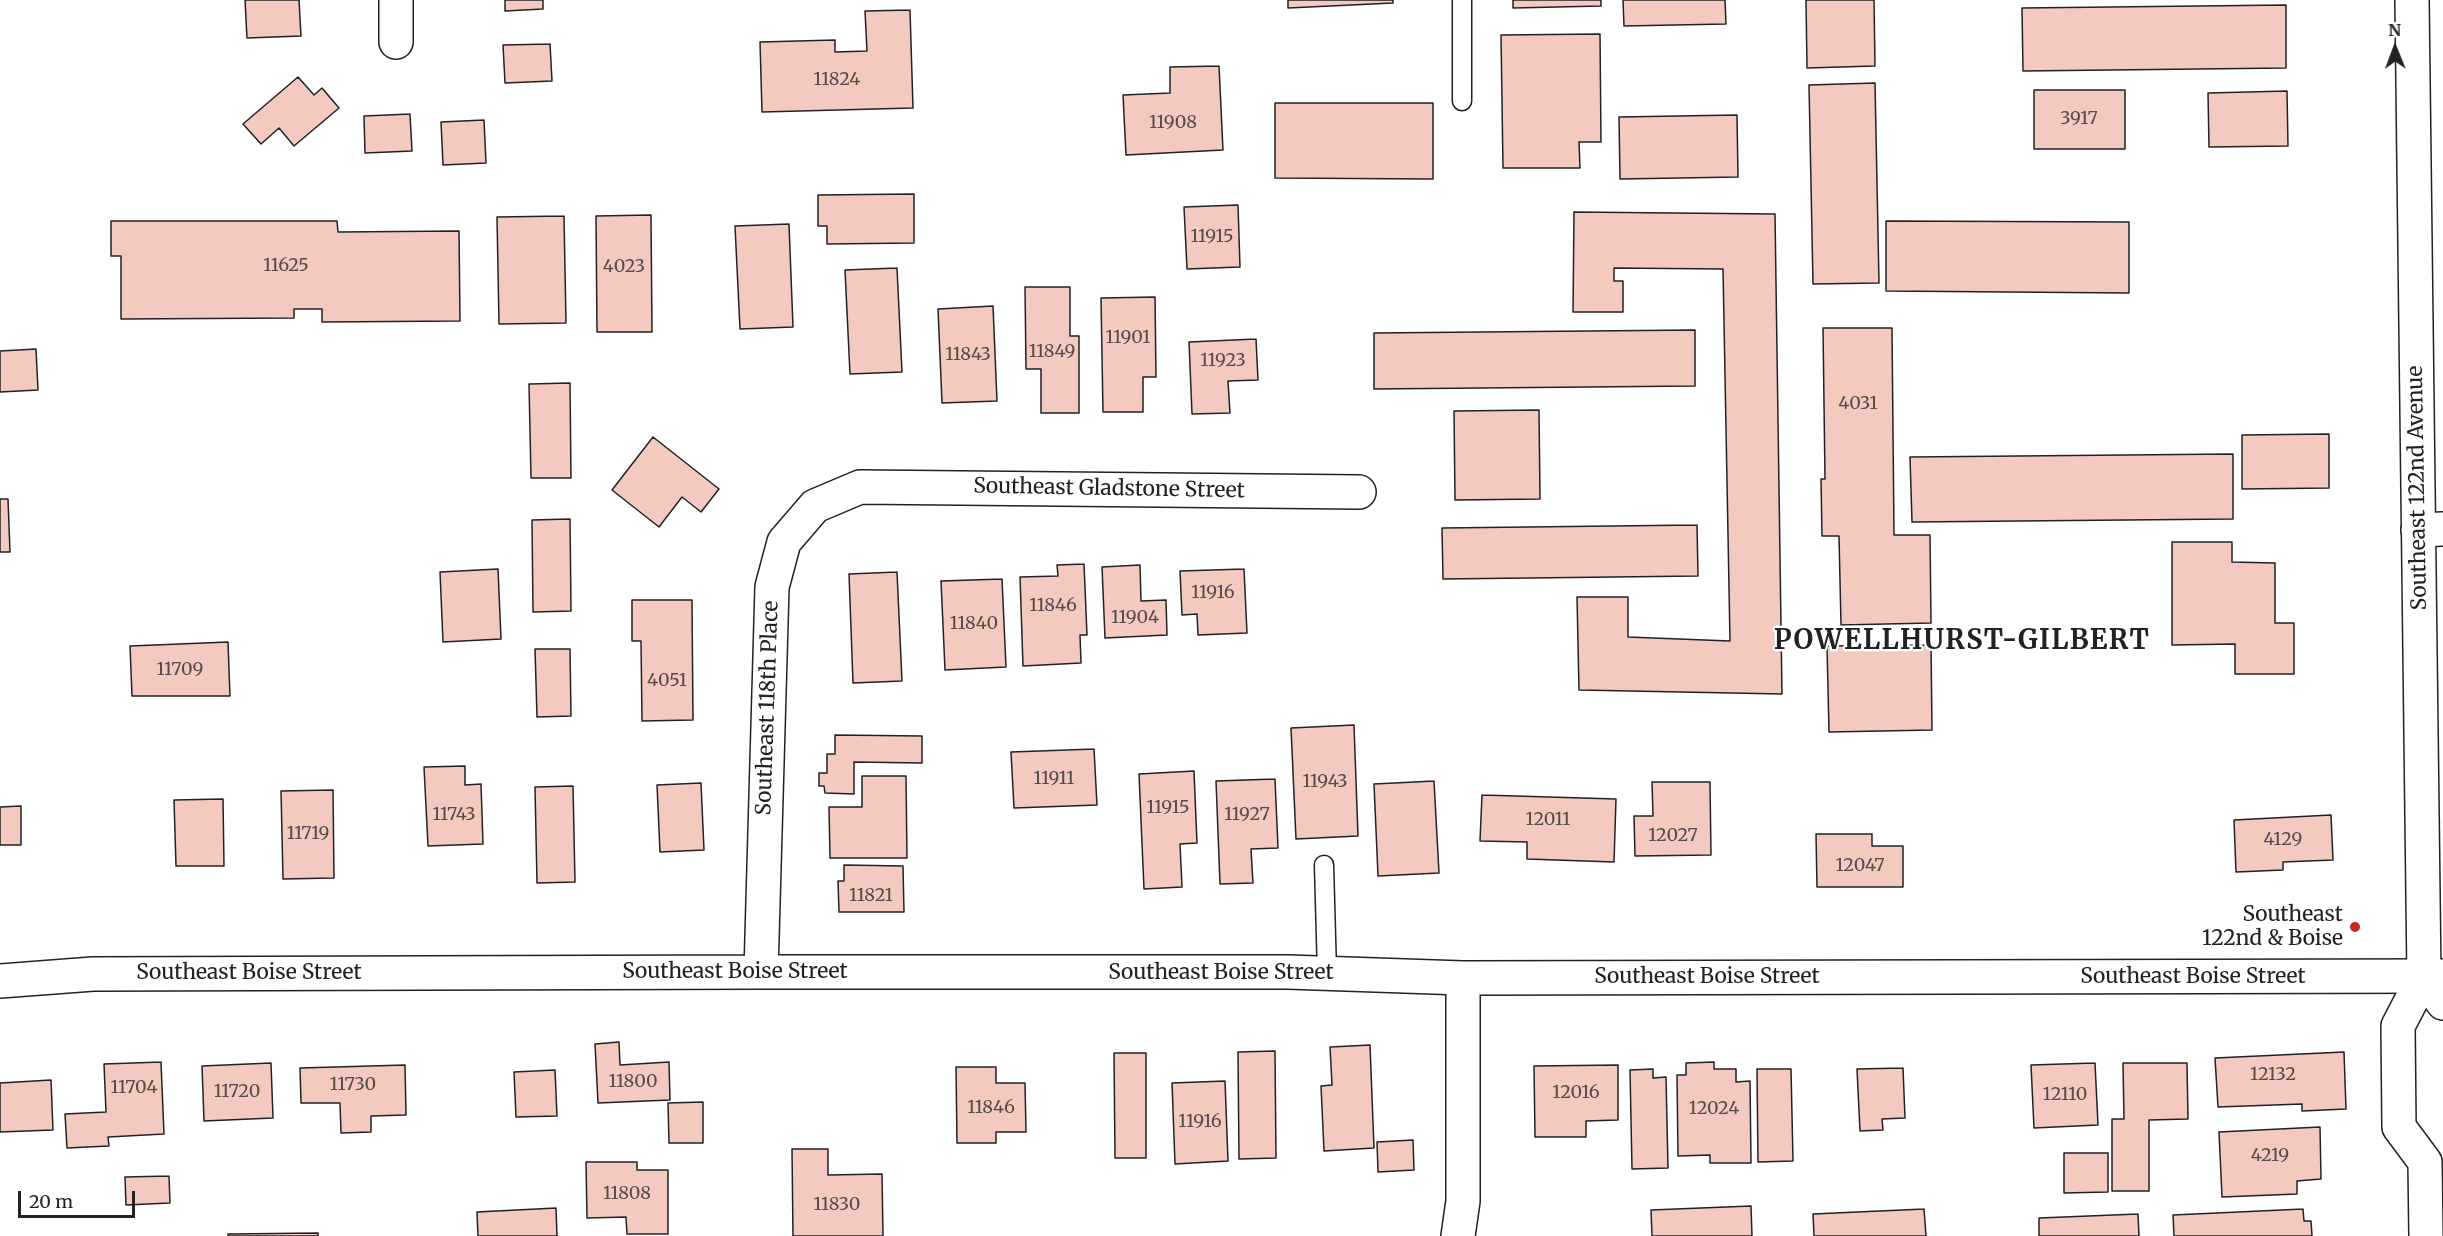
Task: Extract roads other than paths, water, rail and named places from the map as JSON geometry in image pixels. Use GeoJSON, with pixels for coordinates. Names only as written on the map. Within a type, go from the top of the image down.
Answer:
{"type":"FeatureCollection","features":[{"type":"Feature","properties":{"kind":"street"},"geometry":{"type":"LineString","coordinates":[[396,0],[396,42]]}},
{"type":"Feature","properties":{"kind":"street","name":"Southeast 122nd Avenue"},"geometry":{"type":"LineString","coordinates":[[2412,0],[2431,530],[2433,976],[2398,1026],[2399,1127],[2434,1154],[2426,1236]]}},
{"type":"Feature","properties":{"kind":"street","name":"Southeast Gladstone Street"},"geometry":{"type":"LineString","coordinates":[[860,488],[1359,492]]}},
{"type":"Feature","properties":{"kind":"street","name":"Southeast 118th Place"},"geometry":{"type":"LineString","coordinates":[[761,972],[771,587],[784,542],[815,506],[860,488]]}},
{"type":"Feature","properties":{"kind":"street","name":"Southeast Boise Street"},"geometry":{"type":"LineString","coordinates":[[0,981],[93,974],[761,972],[1327,974],[1463,978],[2433,976]]}},
{"type":"Feature","properties":{"kind":"street"},"geometry":{"type":"LineString","coordinates":[[2433,976],[2443,1003]]}},
{"type":"Feature","properties":{"kind":"street"},"geometry":{"type":"LineString","coordinates":[[1458,1236],[1463,1201],[1463,978]]}},
{"type":"Feature","properties":{"kind":"lane"},"geometry":{"type":"LineString","coordinates":[[1462,0],[1462,101]]}},
{"type":"Feature","properties":{"kind":"lane"},"geometry":{"type":"LineString","coordinates":[[1324,865],[1327,974]]}},
{"type":"Feature","properties":{"kind":"place","name":"Southeast 122nd & Boise"},"geometry":{"type":"Point","coordinates":[2355,927]}},
{"type":"Feature","properties":{"kind":"district","name":"POWELLHURST-GILBERT"},"geometry":{"type":"Point","coordinates":[1962,641]}}]}
